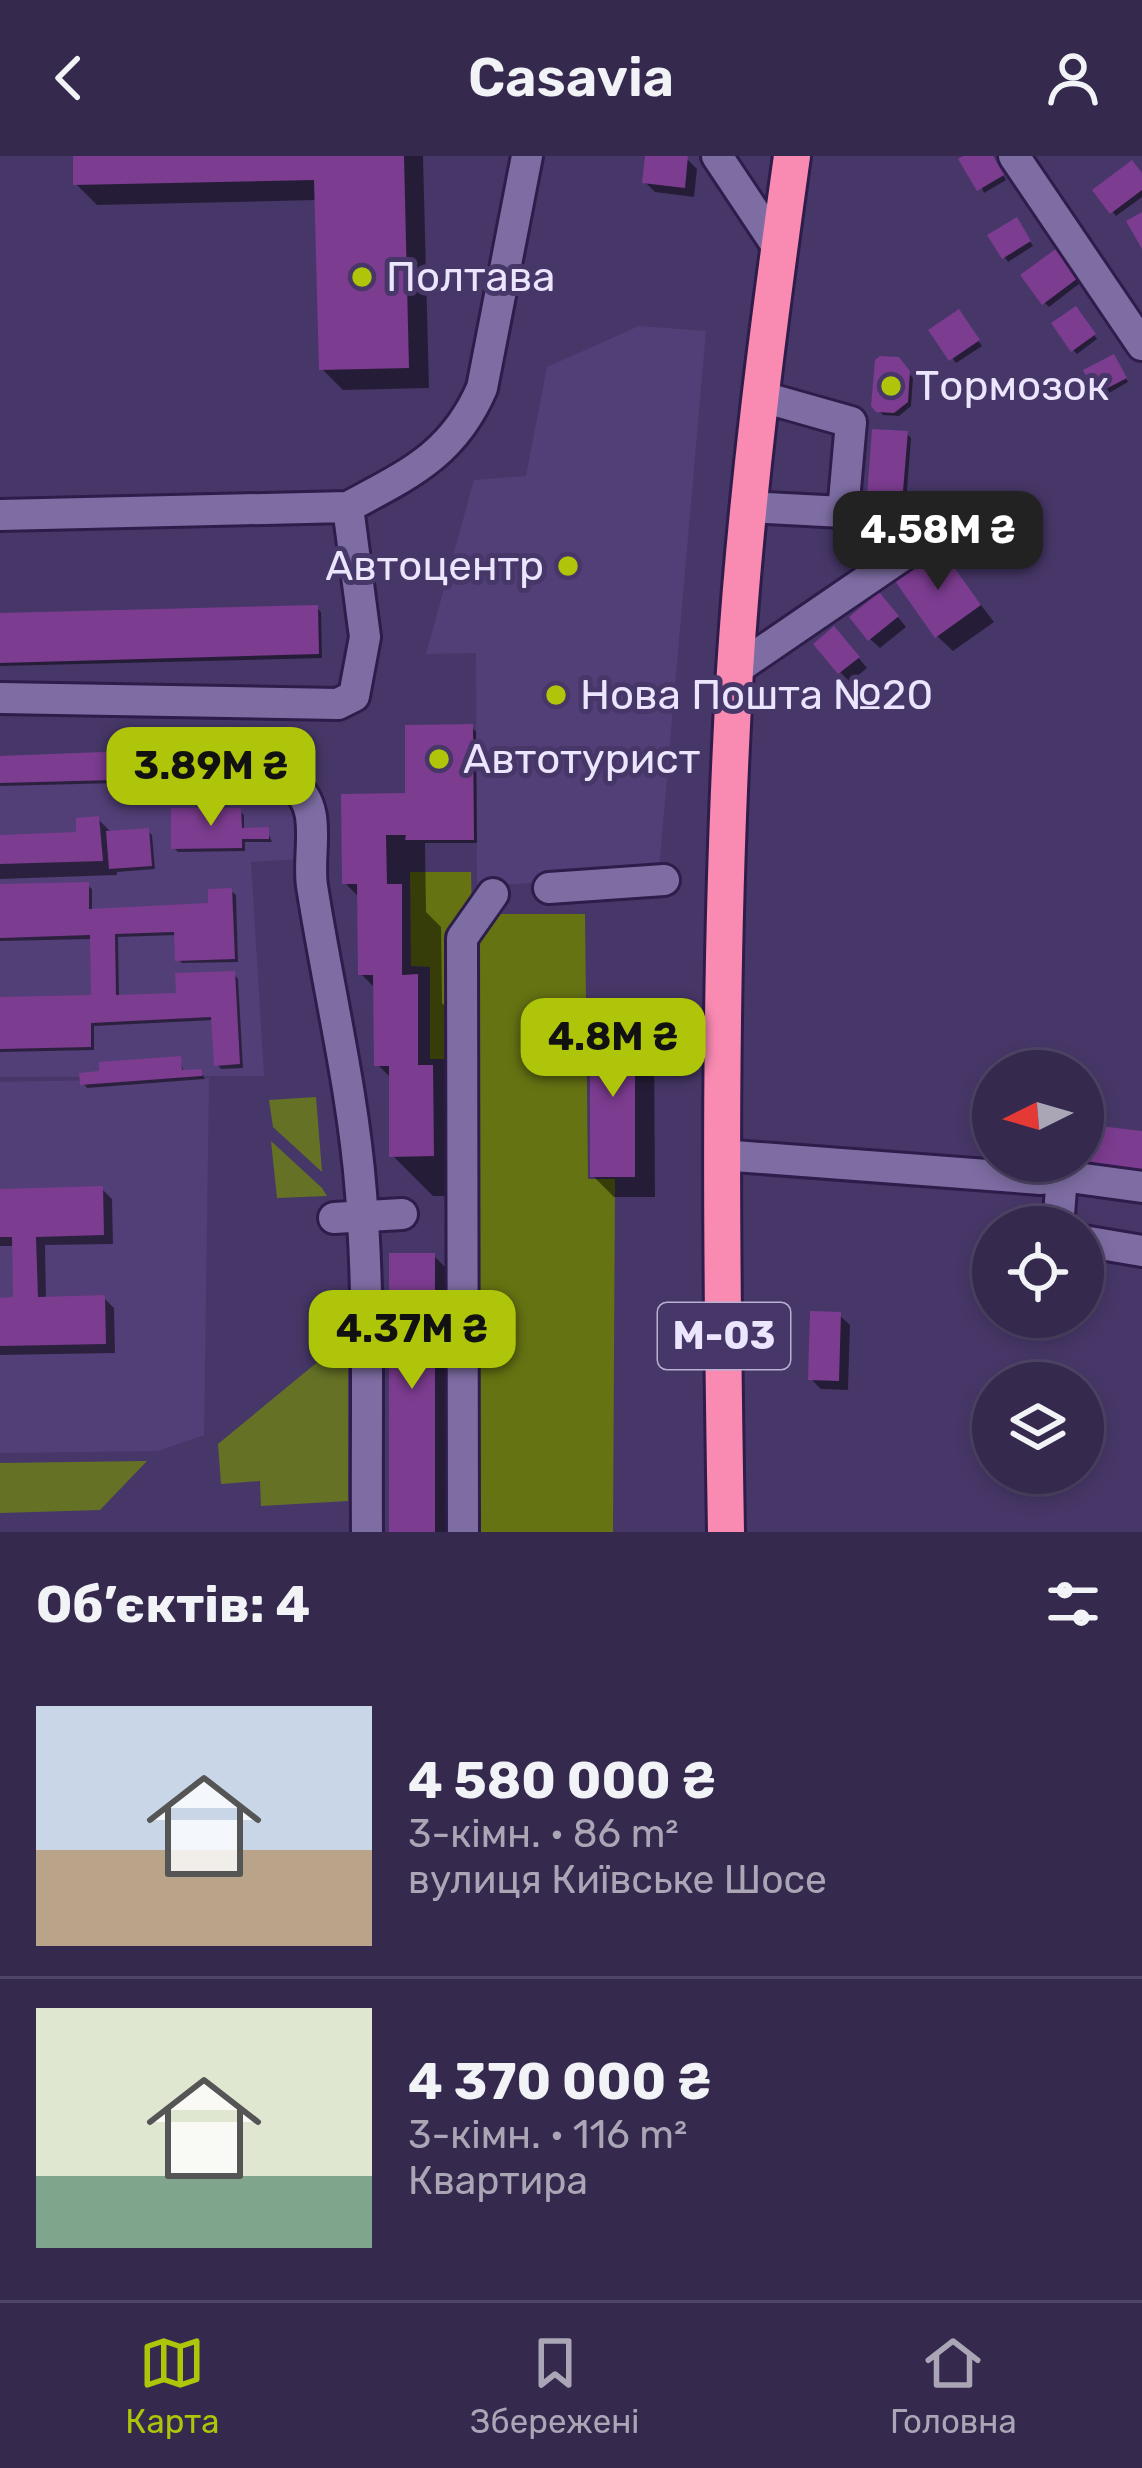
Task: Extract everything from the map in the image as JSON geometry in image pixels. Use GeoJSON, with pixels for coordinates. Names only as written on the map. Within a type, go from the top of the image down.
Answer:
{"type":"FeatureCollection","features":[{"type":"Feature","properties":{"kind":"highway","name":"М-03"},"geometry":{"type":"LineString","coordinates":[[726,1532],[721,1155],[735,670],[758,396],[792,156]]}},
{"type":"Feature","properties":{"kind":"street"},"geometry":{"type":"LineString","coordinates":[[0,515],[348,507],[420,469],[468,421],[482,388],[526,156]]}},
{"type":"Feature","properties":{"kind":"street"},"geometry":{"type":"LineString","coordinates":[[717,156],[779,249]]}},
{"type":"Feature","properties":{"kind":"street"},"geometry":{"type":"LineString","coordinates":[[1014,156],[1142,345]]}},
{"type":"Feature","properties":{"kind":"street"},"geometry":{"type":"LineString","coordinates":[[748,507],[843,512],[850,422],[758,396]]}},
{"type":"Feature","properties":{"kind":"street"},"geometry":{"type":"LineString","coordinates":[[0,698],[338,704],[354,696],[365,637],[348,507]]}},
{"type":"Feature","properties":{"kind":"street"},"geometry":{"type":"LineString","coordinates":[[735,670],[956,519]]}},
{"type":"Feature","properties":{"kind":"street"},"geometry":{"type":"LineString","coordinates":[[292,784],[305,794],[311,809],[311,879],[344,1060],[367,1532]]}},
{"type":"Feature","properties":{"kind":"street"},"geometry":{"type":"LineString","coordinates":[[549,888],[664,880]]}},
{"type":"Feature","properties":{"kind":"street"},"geometry":{"type":"LineString","coordinates":[[463,1532],[462,938],[493,894]]}},
{"type":"Feature","properties":{"kind":"street"},"geometry":{"type":"LineString","coordinates":[[721,1155],[972,1174]]}},
{"type":"Feature","properties":{"kind":"street"},"geometry":{"type":"LineString","coordinates":[[1104,1182],[1142,1187]]}},
{"type":"Feature","properties":{"kind":"street"},"geometry":{"type":"LineString","coordinates":[[348,1216],[401,1214]]}},
{"type":"Feature","properties":{"kind":"street"},"geometry":{"type":"LineString","coordinates":[[1104,1245],[1142,1251]]}},
{"type":"Feature","properties":{"kind":"shaded area","name":"Автоцентр"},"geometry":{"type":"Polygon","coordinates":[[[639,326],[706,331],[659,869],[582,880],[477,886],[476,653],[426,654],[474,480],[526,476],[547,367],[639,326]]]}},
{"type":"Feature","properties":{"kind":"shaded area"},"geometry":{"type":"Polygon","coordinates":[[[293,744],[298,859],[251,862],[264,1076],[0,1077],[0,756],[293,744]]]}},
{"type":"Feature","properties":{"kind":"shaded area"},"geometry":{"type":"Polygon","coordinates":[[[209,1078],[204,1435],[158,1451],[0,1453],[0,1082],[209,1078]]]}},
{"type":"Feature","properties":{"kind":"green space"},"geometry":{"type":"Polygon","coordinates":[[[410,872],[471,872],[472,914],[585,914],[588,1179],[615,1179],[613,1532],[472,1532],[469,1059],[430,1059],[430,967],[411,966],[410,872]]]}},
{"type":"Feature","properties":{"kind":"green space"},"geometry":{"type":"Polygon","coordinates":[[[316,1097],[322,1172],[273,1127],[269,1100],[316,1097]]]}},
{"type":"Feature","properties":{"kind":"green space"},"geometry":{"type":"Polygon","coordinates":[[[271,1141],[322,1188],[327,1196],[277,1198],[271,1141]]]}},
{"type":"Feature","properties":{"kind":"green space"},"geometry":{"type":"Polygon","coordinates":[[[348,1337],[348,1501],[261,1506],[260,1481],[221,1484],[218,1444],[348,1337]]]}},
{"type":"Feature","properties":{"kind":"green space"},"geometry":{"type":"Polygon","coordinates":[[[147,1461],[100,1510],[0,1513],[0,1463],[147,1461]]]}},
{"type":"Feature","properties":{"kind":"building","name":"Полтава"},"geometry":{"type":"Polygon","coordinates":[[[73,156],[404,156],[409,368],[319,370],[314,180],[73,185],[73,156]]]}},
{"type":"Feature","properties":{"kind":"building"},"geometry":{"type":"Polygon","coordinates":[[[645,156],[688,156],[685,188],[642,183],[645,156]]]}},
{"type":"Feature","properties":{"kind":"building"},"geometry":{"type":"Polygon","coordinates":[[[993,156],[1004,175],[977,191],[958,159],[993,156]]]}},
{"type":"Feature","properties":{"kind":"building"},"geometry":{"type":"Polygon","coordinates":[[[1132,160],[1142,173],[1142,190],[1110,214],[1092,190],[1132,160]]]}},
{"type":"Feature","properties":{"kind":"building"},"geometry":{"type":"Polygon","coordinates":[[[1142,212],[1142,249],[1126,221],[1142,212]]]}},
{"type":"Feature","properties":{"kind":"building"},"geometry":{"type":"Polygon","coordinates":[[[1017,217],[1031,241],[1002,259],[987,235],[1017,217]]]}},
{"type":"Feature","properties":{"kind":"building"},"geometry":{"type":"Polygon","coordinates":[[[1057,248],[1078,278],[1042,305],[1020,275],[1057,248]]]}},
{"type":"Feature","properties":{"kind":"building"},"geometry":{"type":"Polygon","coordinates":[[[1076,306],[1096,334],[1071,352],[1051,323],[1076,306]]]}},
{"type":"Feature","properties":{"kind":"building"},"geometry":{"type":"Polygon","coordinates":[[[959,309],[980,340],[949,361],[928,330],[959,309]]]}},
{"type":"Feature","properties":{"kind":"building"},"geometry":{"type":"Polygon","coordinates":[[[1114,354],[1127,378],[1096,394],[1083,370],[1114,354]]]}},
{"type":"Feature","properties":{"kind":"building","name":"Тормозок"},"geometry":{"type":"Polygon","coordinates":[[[899,357],[910,371],[908,402],[894,413],[876,412],[871,406],[875,360],[899,357]]]}},
{"type":"Feature","properties":{"kind":"building"},"geometry":{"type":"Polygon","coordinates":[[[872,429],[908,431],[899,539],[864,536],[872,429]]]}},
{"type":"Feature","properties":{"kind":"building"},"geometry":{"type":"Polygon","coordinates":[[[941,549],[981,605],[935,638],[895,581],[941,549]]]}},
{"type":"Feature","properties":{"kind":"building"},"geometry":{"type":"Polygon","coordinates":[[[879,592],[899,616],[868,641],[849,617],[879,592]]]}},
{"type":"Feature","properties":{"kind":"building"},"geometry":{"type":"Polygon","coordinates":[[[318,605],[319,654],[0,663],[0,613],[318,605]]]}},
{"type":"Feature","properties":{"kind":"building"},"geometry":{"type":"Polygon","coordinates":[[[834,626],[860,657],[838,674],[813,644],[834,626]]]}},
{"type":"Feature","properties":{"kind":"building"},"geometry":{"type":"Polygon","coordinates":[[[473,724],[474,840],[405,840],[406,835],[386,835],[387,884],[402,884],[402,975],[418,974],[418,1065],[433,1065],[434,1156],[389,1157],[389,1066],[374,1066],[373,975],[358,975],[357,884],[342,884],[341,794],[405,793],[405,725],[473,724]]]}},
{"type":"Feature","properties":{"kind":"building"},"geometry":{"type":"Polygon","coordinates":[[[267,746],[269,776],[0,783],[0,756],[267,746]]]}},
{"type":"Feature","properties":{"kind":"building"},"geometry":{"type":"Polygon","coordinates":[[[171,808],[241,808],[242,828],[269,827],[269,839],[242,839],[242,848],[171,849],[171,808]]]}},
{"type":"Feature","properties":{"kind":"building"},"geometry":{"type":"Polygon","coordinates":[[[99,816],[103,861],[0,864],[0,835],[76,832],[76,818],[99,816]]]}},
{"type":"Feature","properties":{"kind":"building"},"geometry":{"type":"Polygon","coordinates":[[[149,828],[152,866],[109,869],[106,831],[149,828]]]}},
{"type":"Feature","properties":{"kind":"building"},"geometry":{"type":"Polygon","coordinates":[[[89,882],[89,909],[208,903],[208,889],[232,888],[235,959],[175,961],[174,932],[115,934],[116,995],[176,993],[175,973],[235,971],[240,1064],[214,1066],[211,1017],[91,1023],[91,1047],[0,1049],[0,997],[91,995],[90,935],[0,938],[0,884],[89,882]]]}},
{"type":"Feature","properties":{"kind":"building"},"geometry":{"type":"Polygon","coordinates":[[[635,1017],[635,1177],[590,1177],[590,1050],[598,1050],[598,1018],[635,1017]]]}},
{"type":"Feature","properties":{"kind":"building"},"geometry":{"type":"Polygon","coordinates":[[[181,1056],[182,1070],[202,1069],[202,1076],[80,1085],[79,1073],[99,1071],[99,1062],[181,1056]]]}},
{"type":"Feature","properties":{"kind":"building"},"geometry":{"type":"Polygon","coordinates":[[[1104,1127],[1142,1131],[1142,1170],[1104,1165],[1104,1127]]]}},
{"type":"Feature","properties":{"kind":"building"},"geometry":{"type":"Polygon","coordinates":[[[103,1186],[104,1235],[36,1237],[38,1297],[105,1295],[106,1344],[0,1346],[0,1298],[13,1297],[12,1237],[0,1237],[0,1189],[103,1186]]]}},
{"type":"Feature","properties":{"kind":"building"},"geometry":{"type":"Polygon","coordinates":[[[389,1253],[435,1253],[435,1532],[389,1532],[389,1253]]]}},
{"type":"Feature","properties":{"kind":"building"},"geometry":{"type":"Polygon","coordinates":[[[810,1311],[841,1312],[839,1381],[808,1380],[810,1311]]]}},
{"type":"Feature","properties":{"kind":"place","name":"Полтава"},"geometry":{"type":"Point","coordinates":[362,277]}},
{"type":"Feature","properties":{"kind":"place","name":"Тормозок"},"geometry":{"type":"Point","coordinates":[891,386]}},
{"type":"Feature","properties":{"kind":"place","name":"Автоцентр"},"geometry":{"type":"Point","coordinates":[568,566]}},
{"type":"Feature","properties":{"kind":"place","name":"Нова Пошта №20"},"geometry":{"type":"Point","coordinates":[556,695]}},
{"type":"Feature","properties":{"kind":"place","name":"Автотурист"},"geometry":{"type":"Point","coordinates":[439,759]}}]}
